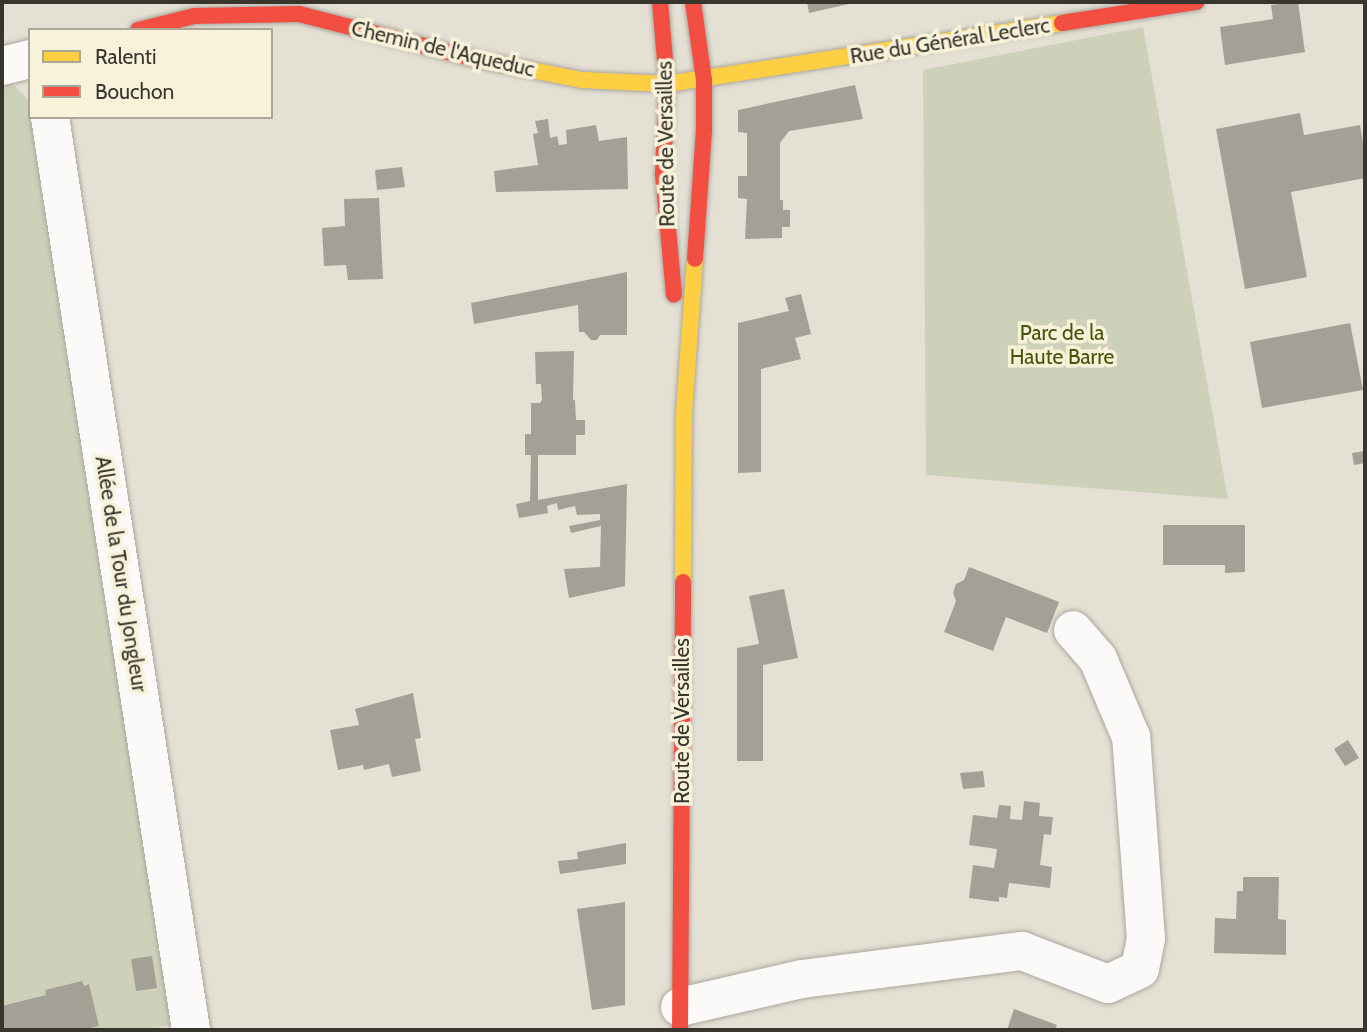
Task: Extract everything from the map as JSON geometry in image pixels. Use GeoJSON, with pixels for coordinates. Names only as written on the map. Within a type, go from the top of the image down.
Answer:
{"type":"FeatureCollection","features":[{"type":"Feature","properties":{"kind":"main road","name":"Route de Versailles"},"geometry":{"type":"LineString","coordinates":[[660,2],[667,84],[663,174],[684,412]]}},
{"type":"Feature","properties":{"kind":"main road","name":"Route de Versailles"},"geometry":{"type":"LineString","coordinates":[[680,1018],[684,412],[703,148],[704,80],[693,2]]}},
{"type":"Feature","properties":{"kind":"main road","name":"Rue du Général Leclerc"},"geometry":{"type":"LineString","coordinates":[[667,84],[1196,2]]}},
{"type":"Feature","properties":{"kind":"main road","name":"Chemin de l'Aqueduc"},"geometry":{"type":"LineString","coordinates":[[151,18],[299,14],[461,56],[582,80],[667,84]]}},
{"type":"Feature","properties":{"kind":"street"},"geometry":{"type":"LineString","coordinates":[[2,66],[28,60]]}},
{"type":"Feature","properties":{"kind":"street","name":"Allée de la Tour du Jongleur"},"geometry":{"type":"LineString","coordinates":[[50,119],[191,1030]]}},
{"type":"Feature","properties":{"kind":"street"},"geometry":{"type":"LineString","coordinates":[[680,1018],[802,979],[1022,951],[1108,984],[1140,969],[1146,939],[1131,737],[1098,659],[1073,630]]}},
{"type":"Feature","properties":{"kind":"green space","name":"Parc de la Haute Barre"},"geometry":{"type":"Polygon","coordinates":[[[1143,27],[1228,499],[926,475],[923,70],[1143,27]]]}},
{"type":"Feature","properties":{"kind":"green space"},"geometry":{"type":"Polygon","coordinates":[[[9,80],[28,100],[28,119],[31,119],[171,1025],[147,1030],[2,1030],[2,82],[9,80]]]}},
{"type":"Feature","properties":{"kind":"building"},"geometry":{"type":"Polygon","coordinates":[[[807,2],[849,2],[849,4],[809,13],[807,2]]]}},
{"type":"Feature","properties":{"kind":"building"},"geometry":{"type":"Polygon","coordinates":[[[1298,2],[1305,52],[1225,65],[1220,27],[1273,19],[1271,5],[1298,2]]]}},
{"type":"Feature","properties":{"kind":"building"},"geometry":{"type":"Polygon","coordinates":[[[855,85],[863,119],[789,131],[780,143],[780,200],[783,200],[783,210],[790,210],[790,227],[782,227],[782,238],[745,239],[747,199],[738,198],[738,176],[747,176],[747,133],[738,132],[738,110],[855,85]]]}},
{"type":"Feature","properties":{"kind":"building"},"geometry":{"type":"Polygon","coordinates":[[[1300,113],[1304,135],[1360,125],[1365,154],[1365,178],[1291,192],[1307,277],[1245,289],[1216,129],[1300,113]]]}},
{"type":"Feature","properties":{"kind":"building"},"geometry":{"type":"Polygon","coordinates":[[[548,119],[550,138],[557,136],[559,145],[567,144],[566,130],[596,125],[599,141],[627,137],[628,189],[496,192],[494,171],[538,165],[533,134],[538,133],[535,121],[548,119]]]}},
{"type":"Feature","properties":{"kind":"building"},"geometry":{"type":"Polygon","coordinates":[[[402,167],[405,187],[377,190],[375,170],[402,167]]]}},
{"type":"Feature","properties":{"kind":"building"},"geometry":{"type":"Polygon","coordinates":[[[379,198],[383,279],[348,280],[346,265],[324,266],[322,228],[345,226],[344,199],[379,198]]]}},
{"type":"Feature","properties":{"kind":"building"},"geometry":{"type":"Polygon","coordinates":[[[627,272],[627,335],[600,335],[597,340],[591,340],[584,332],[579,332],[578,305],[474,324],[471,303],[627,272]]]}},
{"type":"Feature","properties":{"kind":"building"},"geometry":{"type":"Polygon","coordinates":[[[801,294],[811,334],[795,338],[801,359],[761,369],[761,472],[738,473],[738,323],[789,311],[785,298],[801,294]]]}},
{"type":"Feature","properties":{"kind":"building"},"geometry":{"type":"Polygon","coordinates":[[[1350,323],[1363,390],[1262,408],[1250,342],[1350,323]]]}},
{"type":"Feature","properties":{"kind":"building"},"geometry":{"type":"Polygon","coordinates":[[[574,351],[573,400],[576,420],[585,420],[585,435],[576,435],[576,455],[538,455],[538,500],[627,484],[625,586],[569,598],[564,569],[600,567],[601,526],[571,533],[569,526],[600,520],[600,514],[577,515],[575,506],[558,510],[557,503],[547,506],[548,513],[519,518],[516,504],[530,501],[531,455],[525,455],[525,434],[531,434],[531,403],[540,403],[542,400],[541,384],[536,384],[535,352],[574,351]]]}},
{"type":"Feature","properties":{"kind":"building"},"geometry":{"type":"Polygon","coordinates":[[[1365,451],[1365,463],[1354,465],[1352,453],[1365,451]]]}},
{"type":"Feature","properties":{"kind":"building"},"geometry":{"type":"Polygon","coordinates":[[[1163,525],[1245,525],[1245,572],[1225,573],[1225,565],[1163,565],[1163,525]]]}},
{"type":"Feature","properties":{"kind":"building"},"geometry":{"type":"Polygon","coordinates":[[[969,567],[1059,602],[1047,633],[1006,617],[993,651],[944,632],[956,601],[953,593],[956,584],[964,580],[969,567]]]}},
{"type":"Feature","properties":{"kind":"building"},"geometry":{"type":"Polygon","coordinates":[[[784,589],[798,658],[763,665],[763,761],[737,761],[737,648],[759,644],[749,596],[784,589]]]}},
{"type":"Feature","properties":{"kind":"building"},"geometry":{"type":"Polygon","coordinates":[[[413,693],[421,738],[415,739],[421,771],[392,777],[389,764],[364,770],[363,765],[338,770],[330,730],[359,725],[355,709],[413,693]]]}},
{"type":"Feature","properties":{"kind":"building"},"geometry":{"type":"Polygon","coordinates":[[[1348,740],[1359,758],[1345,766],[1334,749],[1348,740]]]}},
{"type":"Feature","properties":{"kind":"building"},"geometry":{"type":"Polygon","coordinates":[[[983,771],[985,787],[963,789],[960,773],[983,771]]]}},
{"type":"Feature","properties":{"kind":"building"},"geometry":{"type":"Polygon","coordinates":[[[1024,801],[1040,803],[1039,816],[1053,817],[1051,835],[1044,834],[1040,865],[1052,867],[1050,888],[1009,883],[1007,898],[999,897],[999,902],[969,898],[973,865],[994,868],[997,849],[969,845],[973,815],[997,818],[999,805],[1011,806],[1010,819],[1022,820],[1024,801]]]}},
{"type":"Feature","properties":{"kind":"building"},"geometry":{"type":"Polygon","coordinates":[[[626,843],[626,864],[560,874],[558,861],[578,859],[577,852],[626,843]]]}},
{"type":"Feature","properties":{"kind":"building"},"geometry":{"type":"Polygon","coordinates":[[[1243,877],[1279,877],[1278,919],[1286,920],[1286,955],[1214,953],[1215,918],[1236,919],[1237,891],[1243,891],[1243,877]]]}},
{"type":"Feature","properties":{"kind":"building"},"geometry":{"type":"Polygon","coordinates":[[[625,902],[625,1005],[592,1010],[577,909],[625,902]]]}},
{"type":"Feature","properties":{"kind":"building"},"geometry":{"type":"Polygon","coordinates":[[[152,956],[157,988],[136,991],[131,959],[152,956]]]}},
{"type":"Feature","properties":{"kind":"building"},"geometry":{"type":"Polygon","coordinates":[[[82,981],[84,986],[89,984],[99,1026],[82,1030],[2,1030],[2,1006],[46,995],[45,990],[82,981]]]}},
{"type":"Feature","properties":{"kind":"building"},"geometry":{"type":"Polygon","coordinates":[[[1014,1009],[1057,1025],[1055,1030],[1007,1030],[1014,1009]]]}},
{"type":"Feature","properties":{"kind":"traffic: slow"},"geometry":{"type":"LineString","coordinates":[[480,60],[582,80],[667,84],[1062,23]]}},
{"type":"Feature","properties":{"kind":"traffic: slow"},"geometry":{"type":"LineString","coordinates":[[683,582],[684,412],[695,259]]}},
{"type":"Feature","properties":{"kind":"traffic: jam"},"geometry":{"type":"LineString","coordinates":[[660,2],[667,84],[663,174],[674,295]]}},
{"type":"Feature","properties":{"kind":"traffic: jam"},"geometry":{"type":"LineString","coordinates":[[693,2],[704,80],[704,130],[695,259]]}},
{"type":"Feature","properties":{"kind":"traffic: jam"},"geometry":{"type":"LineString","coordinates":[[1062,23],[1196,2]]}},
{"type":"Feature","properties":{"kind":"traffic: jam"},"geometry":{"type":"LineString","coordinates":[[146,28],[194,16],[299,14],[480,60]]}},
{"type":"Feature","properties":{"kind":"traffic: jam"},"geometry":{"type":"LineString","coordinates":[[680,1030],[683,582]]}}]}
